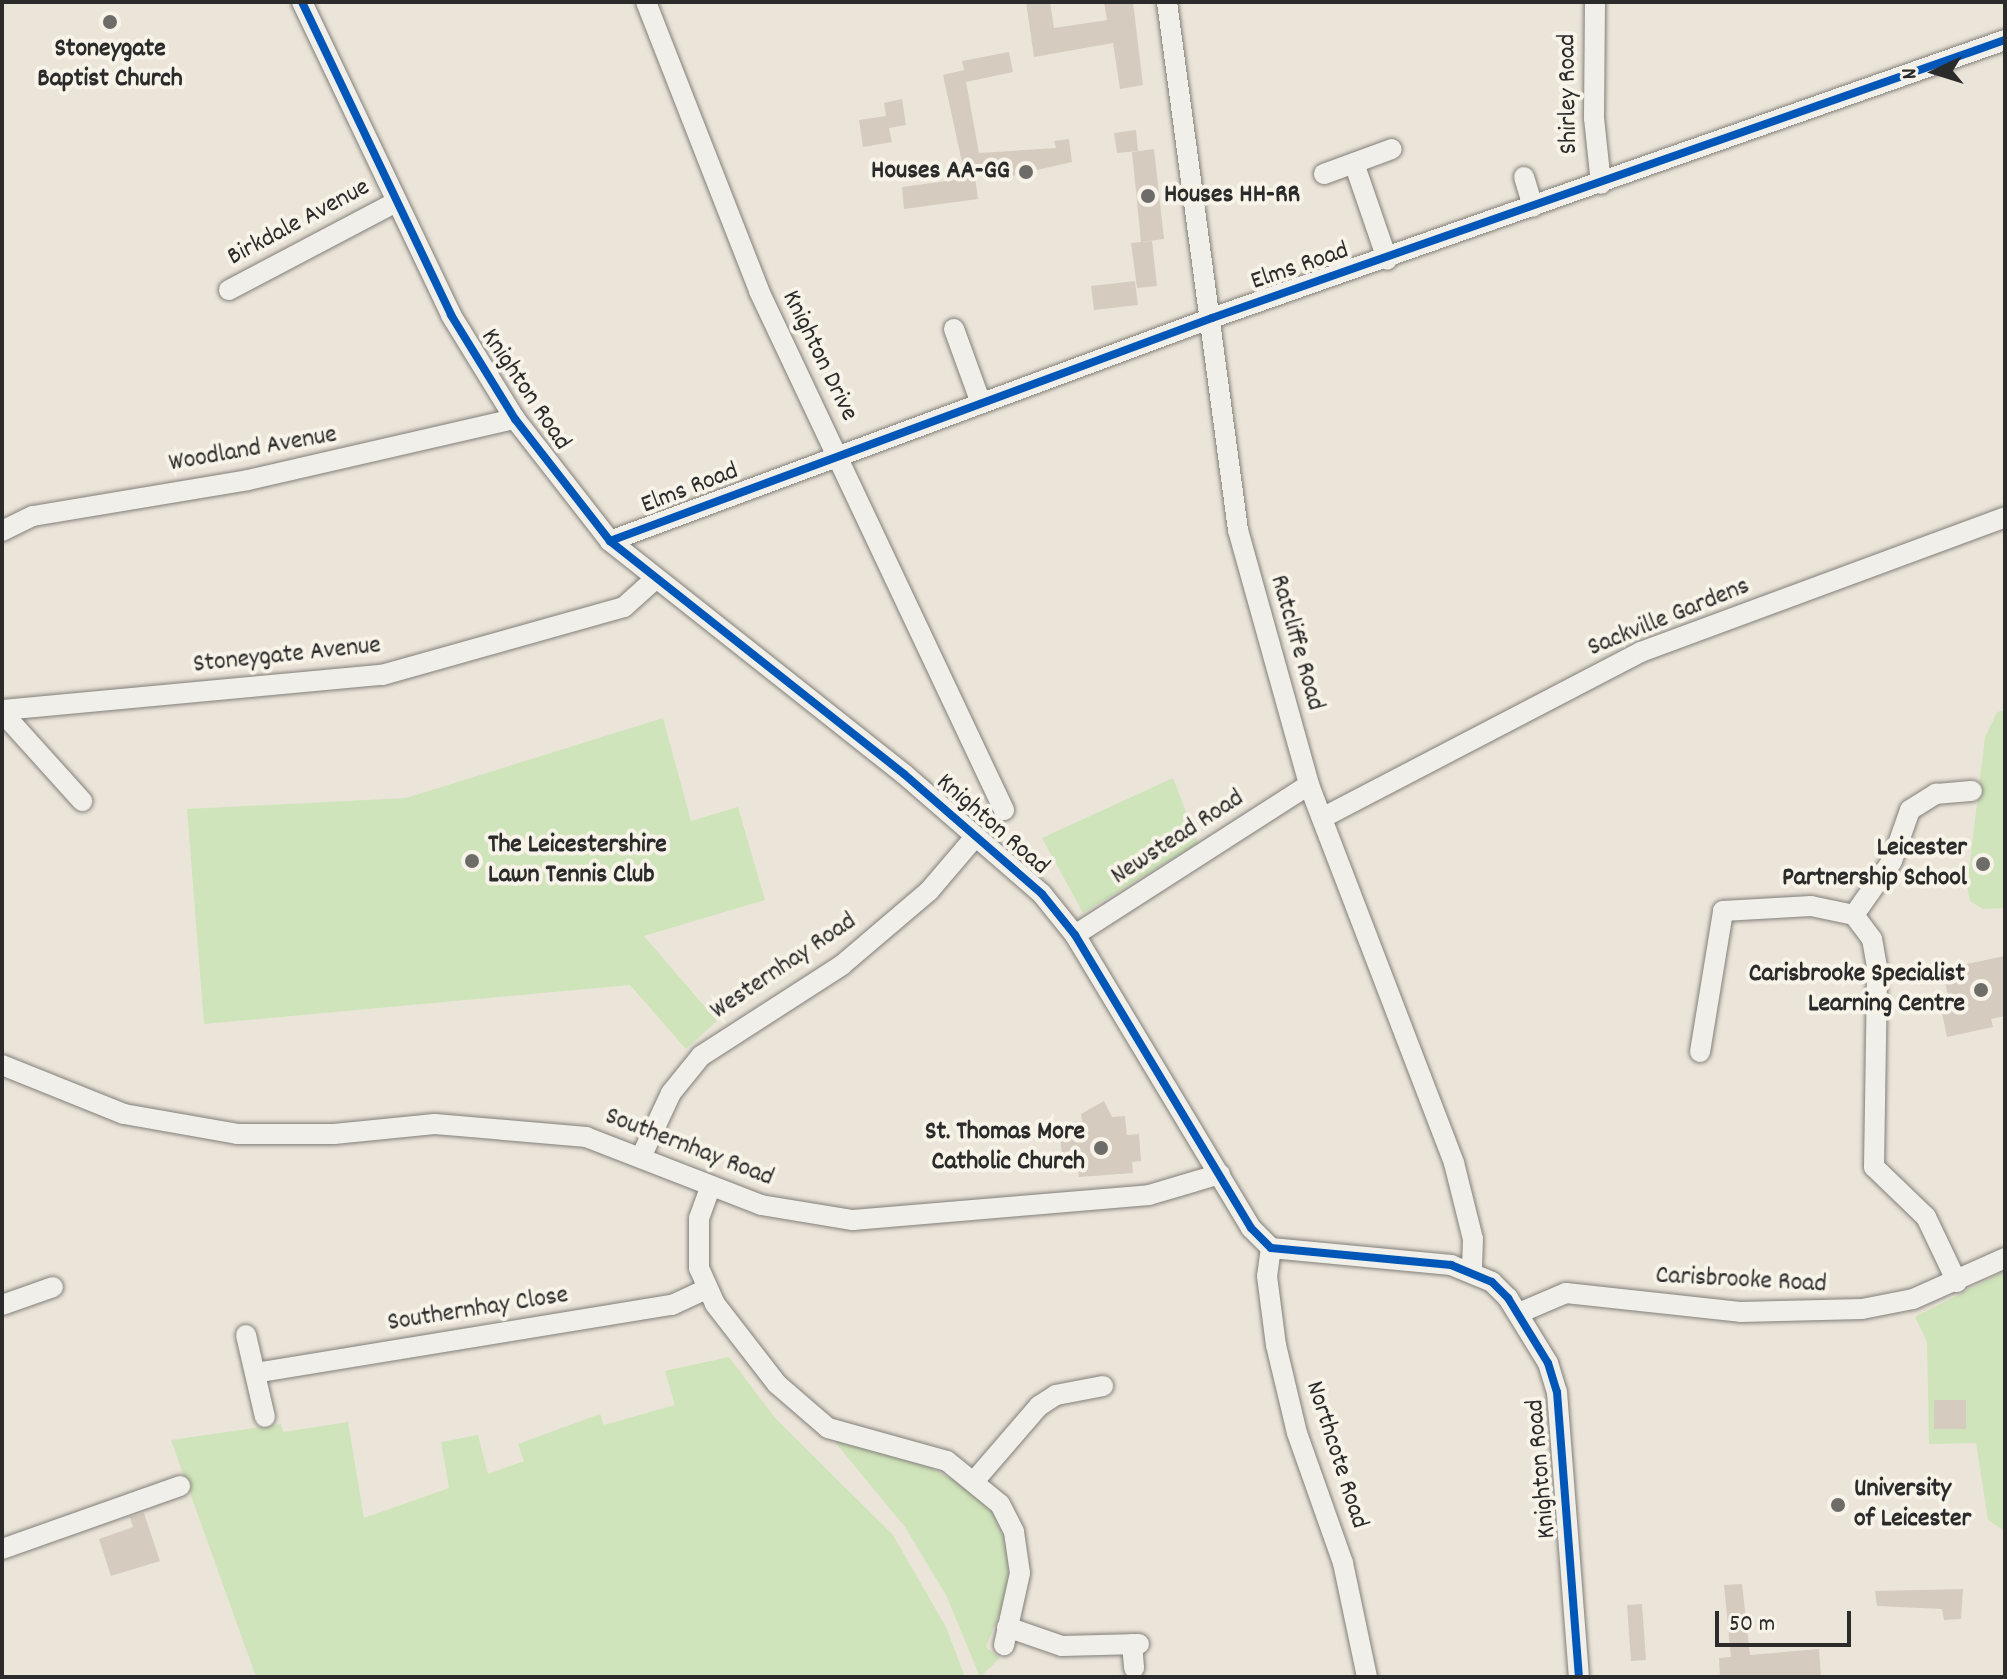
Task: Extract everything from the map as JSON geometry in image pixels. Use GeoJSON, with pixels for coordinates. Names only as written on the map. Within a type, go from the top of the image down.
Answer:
{"type":"FeatureCollection","features":[{"type":"Feature","properties":{"kind":"street","name":"Knighton Road"},"geometry":{"type":"LineString","coordinates":[[302,2],[394,203],[515,419],[610,541],[654,580],[747,648],[1042,894],[1075,935],[1251,1228],[1271,1248],[1310,1256],[1421,1260],[1472,1273],[1492,1282],[1519,1313],[1557,1392],[1579,1677]]}},
{"type":"Feature","properties":{"kind":"street","name":"Knighton Drive"},"geometry":{"type":"LineString","coordinates":[[646,2],[759,291],[1004,810]]}},
{"type":"Feature","properties":{"kind":"street","name":"Ratcliffe Road"},"geometry":{"type":"LineString","coordinates":[[1167,2],[1212,318],[1238,530],[1309,785],[1454,1163],[1473,1239],[1472,1273]]}},
{"type":"Feature","properties":{"kind":"street","name":"Shirley Road"},"geometry":{"type":"LineString","coordinates":[[1595,2],[1594,118],[1601,184]]}},
{"type":"Feature","properties":{"kind":"street","name":"Elms Road"},"geometry":{"type":"LineString","coordinates":[[610,541],[838,453],[1212,318],[2005,40]]}},
{"type":"Feature","properties":{"kind":"street"},"geometry":{"type":"LineString","coordinates":[[1324,174],[1392,149]]}},
{"type":"Feature","properties":{"kind":"street"},"geometry":{"type":"LineString","coordinates":[[1354,163],[1387,259]]}},
{"type":"Feature","properties":{"kind":"street"},"geometry":{"type":"LineString","coordinates":[[1524,177],[1533,207]]}},
{"type":"Feature","properties":{"kind":"street","name":"Birkdale Avenue"},"geometry":{"type":"LineString","coordinates":[[229,290],[394,203]]}},
{"type":"Feature","properties":{"kind":"street"},"geometry":{"type":"LineString","coordinates":[[954,329],[981,403]]}},
{"type":"Feature","properties":{"kind":"street","name":"Woodland Avenue"},"geometry":{"type":"LineString","coordinates":[[2,531],[33,516],[263,477],[515,419]]}},
{"type":"Feature","properties":{"kind":"street","name":"Sackville Gardens"},"geometry":{"type":"LineString","coordinates":[[1322,818],[1641,652],[2005,517]]}},
{"type":"Feature","properties":{"kind":"street","name":"Stoneygate Avenue"},"geometry":{"type":"LineString","coordinates":[[2,711],[382,675],[624,607],[654,580]]}},
{"type":"Feature","properties":{"kind":"street"},"geometry":{"type":"LineString","coordinates":[[2,711],[82,801]]}},
{"type":"Feature","properties":{"kind":"street","name":"Newstead Road"},"geometry":{"type":"LineString","coordinates":[[1075,935],[1309,785]]}},
{"type":"Feature","properties":{"kind":"street"},"geometry":{"type":"LineString","coordinates":[[1854,915],[1892,861],[1910,810],[1936,794],[1972,791]]}},
{"type":"Feature","properties":{"kind":"street","name":"Westernhay Road"},"geometry":{"type":"LineString","coordinates":[[642,1155],[671,1093],[701,1056],[842,965],[929,891],[975,837]]}},
{"type":"Feature","properties":{"kind":"street"},"geometry":{"type":"LineString","coordinates":[[1700,1052],[1723,911],[1811,906],[1854,915],[1872,939],[1877,967],[1874,1167],[1926,1217],[1957,1282]]}},
{"type":"Feature","properties":{"kind":"street","name":"Southernhay Road"},"geometry":{"type":"LineString","coordinates":[[2,1065],[70,1097],[211,1131],[280,1136],[482,1125],[586,1137],[642,1155],[710,1188],[810,1215],[890,1220],[1149,1195],[1220,1174]]}},
{"type":"Feature","properties":{"kind":"street"},"geometry":{"type":"LineString","coordinates":[[710,1188],[697,1242],[707,1289],[777,1384],[816,1420],[849,1436],[947,1461],[976,1479],[1009,1518],[1018,1552],[1018,1591],[1006,1636],[1062,1646],[1135,1644],[1134,1668]]}},
{"type":"Feature","properties":{"kind":"street","name":"Northcote Road"},"geometry":{"type":"LineString","coordinates":[[1271,1248],[1267,1276],[1276,1345],[1297,1433],[1343,1563],[1367,1677]]}},
{"type":"Feature","properties":{"kind":"street","name":"Carisbrooke Road"},"geometry":{"type":"LineString","coordinates":[[1519,1313],[1566,1293],[1740,1312],[1828,1313],[1894,1304],[1957,1282],[2005,1258]]}},
{"type":"Feature","properties":{"kind":"street"},"geometry":{"type":"LineString","coordinates":[[2,1305],[53,1287]]}},
{"type":"Feature","properties":{"kind":"street","name":"Southernhay Close"},"geometry":{"type":"LineString","coordinates":[[255,1373],[672,1305],[707,1289]]}},
{"type":"Feature","properties":{"kind":"street"},"geometry":{"type":"LineString","coordinates":[[246,1335],[265,1417]]}},
{"type":"Feature","properties":{"kind":"street"},"geometry":{"type":"LineString","coordinates":[[976,1479],[1039,1406],[1056,1395],[1103,1386]]}},
{"type":"Feature","properties":{"kind":"street"},"geometry":{"type":"LineString","coordinates":[[2,1549],[180,1486]]}},
{"type":"Feature","properties":{"kind":"green space"},"geometry":{"type":"Polygon","coordinates":[[[2005,710],[2005,908],[1983,909],[1970,901],[1967,886],[1985,737],[1997,712],[2005,710]]]}},
{"type":"Feature","properties":{"kind":"green space","name":"The Leicestershire Lawn Tennis Club"},"geometry":{"type":"Polygon","coordinates":[[[663,718],[691,821],[738,807],[765,900],[644,936],[717,1021],[686,1049],[630,985],[204,1024],[187,809],[406,798],[663,718]]]}},
{"type":"Feature","properties":{"kind":"green space"},"geometry":{"type":"Polygon","coordinates":[[[1173,778],[1198,843],[1083,913],[1042,838],[1173,778]]]}},
{"type":"Feature","properties":{"kind":"green space"},"geometry":{"type":"Polygon","coordinates":[[[2005,1271],[2005,1531],[1988,1520],[1976,1443],[1929,1444],[1927,1342],[1915,1317],[2005,1271]]]}},
{"type":"Feature","properties":{"kind":"green space"},"geometry":{"type":"Polygon","coordinates":[[[729,1357],[775,1418],[893,1535],[946,1627],[965,1677],[256,1677],[171,1440],[281,1424],[283,1432],[348,1422],[364,1518],[449,1488],[441,1442],[478,1435],[488,1474],[524,1461],[518,1444],[600,1414],[604,1425],[675,1405],[665,1371],[729,1357]]]}},
{"type":"Feature","properties":{"kind":"green space"},"geometry":{"type":"Polygon","coordinates":[[[834,1441],[924,1464],[974,1491],[996,1518],[1007,1547],[1010,1588],[986,1647],[1000,1658],[980,1677],[946,1595],[905,1527],[834,1441]]]}},
{"type":"Feature","properties":{"kind":"building"},"geometry":{"type":"Polygon","coordinates":[[[1026,2],[1050,2],[1054,28],[1107,20],[1104,2],[1133,2],[1143,85],[1120,89],[1113,43],[1034,57],[1026,2]]]}},
{"type":"Feature","properties":{"kind":"building"},"geometry":{"type":"Polygon","coordinates":[[[1009,52],[1013,72],[966,82],[979,153],[1056,148],[1054,141],[1069,139],[1072,162],[1011,176],[1009,169],[965,176],[943,75],[964,70],[962,61],[1009,52]]]}},
{"type":"Feature","properties":{"kind":"building"},"geometry":{"type":"Polygon","coordinates":[[[902,99],[906,125],[889,128],[892,142],[863,147],[859,120],[886,116],[884,103],[902,99]]]}},
{"type":"Feature","properties":{"kind":"building"},"geometry":{"type":"Polygon","coordinates":[[[1136,130],[1138,151],[1117,153],[1114,133],[1136,130]]]}},
{"type":"Feature","properties":{"kind":"building"},"geometry":{"type":"Polygon","coordinates":[[[1154,149],[1164,239],[1141,242],[1132,152],[1154,149]]]}},
{"type":"Feature","properties":{"kind":"building"},"geometry":{"type":"Polygon","coordinates":[[[975,177],[978,199],[904,209],[902,187],[975,177]]]}},
{"type":"Feature","properties":{"kind":"building"},"geometry":{"type":"Polygon","coordinates":[[[1152,241],[1157,286],[1137,288],[1131,243],[1152,241]]]}},
{"type":"Feature","properties":{"kind":"building"},"geometry":{"type":"Polygon","coordinates":[[[1135,281],[1138,305],[1094,310],[1091,286],[1135,281]]]}},
{"type":"Feature","properties":{"kind":"building","name":"Carisbrooke Specialist Learning Centre"},"geometry":{"type":"Polygon","coordinates":[[[2005,956],[2005,1016],[1991,1019],[1993,1027],[1947,1037],[1939,998],[1948,996],[1942,969],[2005,956]]]}},
{"type":"Feature","properties":{"kind":"building","name":"St. Thomas More Catholic Church"},"geometry":{"type":"Polygon","coordinates":[[[1104,1101],[1112,1117],[1125,1116],[1127,1135],[1139,1134],[1141,1161],[1132,1162],[1133,1173],[1079,1177],[1078,1166],[1063,1167],[1059,1123],[1082,1121],[1081,1114],[1104,1101]]]}},
{"type":"Feature","properties":{"kind":"building"},"geometry":{"type":"Polygon","coordinates":[[[1934,1400],[1966,1400],[1966,1429],[1934,1429],[1934,1400]]]}},
{"type":"Feature","properties":{"kind":"building"},"geometry":{"type":"Polygon","coordinates":[[[144,1513],[160,1561],[111,1576],[99,1539],[133,1527],[130,1517],[144,1513]]]}},
{"type":"Feature","properties":{"kind":"building"},"geometry":{"type":"Polygon","coordinates":[[[1742,1584],[1750,1655],[1819,1649],[1821,1677],[1720,1677],[1719,1658],[1731,1657],[1724,1585],[1742,1584]]]}},
{"type":"Feature","properties":{"kind":"building"},"geometry":{"type":"Polygon","coordinates":[[[1963,1589],[1961,1619],[1944,1620],[1942,1609],[1877,1606],[1875,1591],[1963,1589]]]}},
{"type":"Feature","properties":{"kind":"building"},"geometry":{"type":"Polygon","coordinates":[[[1642,1604],[1646,1660],[1631,1661],[1627,1605],[1642,1604]]]}},
{"type":"Feature","properties":{"kind":"cycle path"},"geometry":{"type":"LineString","coordinates":[[302,2],[451,315],[515,419],[610,541],[904,774],[1042,894],[1075,935],[1251,1228],[1271,1248],[1451,1265],[1492,1282],[1508,1298],[1548,1363],[1557,1392],[1579,1677]]}},
{"type":"Feature","properties":{"kind":"cycle path"},"geometry":{"type":"LineString","coordinates":[[610,541],[1212,318],[2005,40]]}},
{"type":"Feature","properties":{"kind":"place","name":"Stoneygate Baptist Church"},"geometry":{"type":"Point","coordinates":[110,22]}},
{"type":"Feature","properties":{"kind":"place","name":"Houses AA-GG"},"geometry":{"type":"Point","coordinates":[1026,172]}},
{"type":"Feature","properties":{"kind":"place","name":"Houses HH-RR"},"geometry":{"type":"Point","coordinates":[1148,196]}},
{"type":"Feature","properties":{"kind":"place","name":"The Leicestershire Lawn Tennis Club"},"geometry":{"type":"Point","coordinates":[472,861]}},
{"type":"Feature","properties":{"kind":"place","name":"Leicester Partnership School"},"geometry":{"type":"Point","coordinates":[1983,864]}},
{"type":"Feature","properties":{"kind":"place","name":"Carisbrooke Specialist Learning Centre"},"geometry":{"type":"Point","coordinates":[1981,990]}},
{"type":"Feature","properties":{"kind":"place","name":"St. Thomas More Catholic Church"},"geometry":{"type":"Point","coordinates":[1101,1148]}},
{"type":"Feature","properties":{"kind":"place","name":"University of Leicester"},"geometry":{"type":"Point","coordinates":[1838,1505]}}]}
